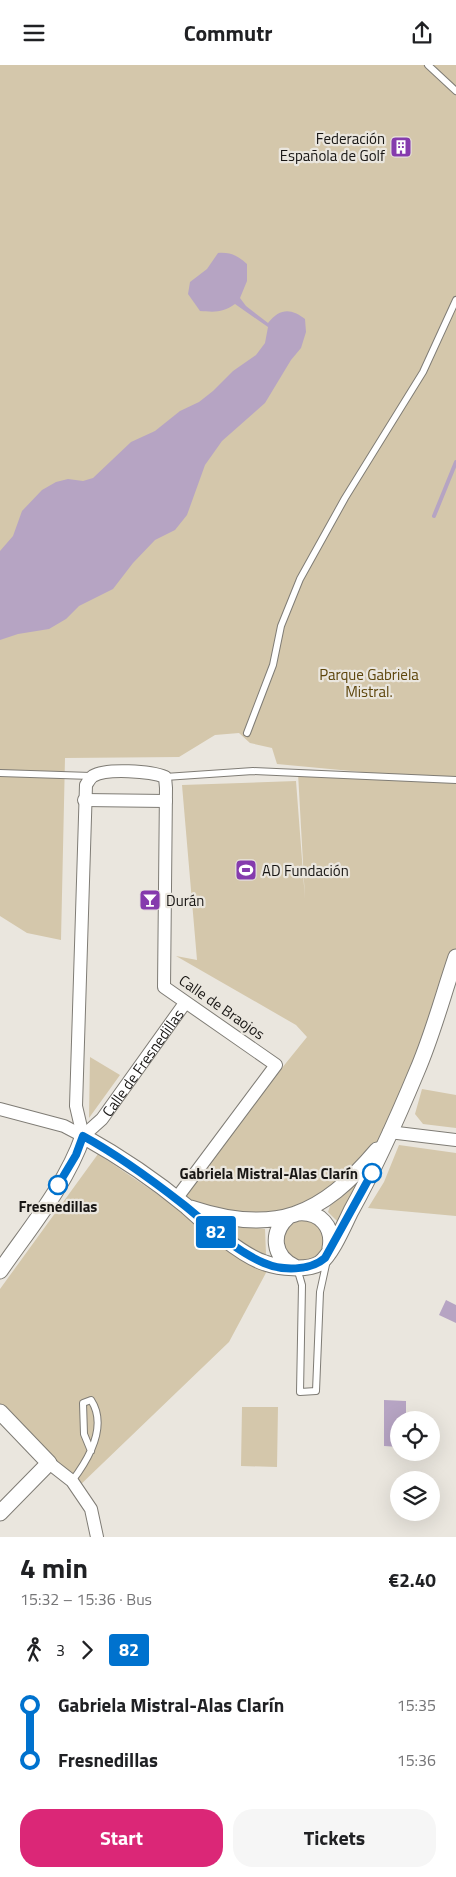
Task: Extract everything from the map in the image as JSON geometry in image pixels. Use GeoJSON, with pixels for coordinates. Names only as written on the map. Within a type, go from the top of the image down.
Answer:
{"type":"FeatureCollection","features":[{"type":"Feature","properties":{"kind":"street"},"geometry":{"type":"LineString","coordinates":[[83,1136],[76,1106],[84,800],[86,785],[92,777],[104,773],[155,773],[165,777]]}},
{"type":"Feature","properties":{"kind":"street","name":"Calle de Braojos"},"geometry":{"type":"LineString","coordinates":[[165,777],[164,987],[276,1065],[181,1203]]}},
{"type":"Feature","properties":{"kind":"street"},"geometry":{"type":"LineString","coordinates":[[84,800],[166,801]]}},
{"type":"Feature","properties":{"kind":"street"},"geometry":{"type":"LineString","coordinates":[[0,1109],[64,1126],[102,1147],[181,1203],[220,1235],[264,1263],[282,1268],[312,1267],[325,1258],[372,1173],[418,1070],[456,957]]}},
{"type":"Feature","properties":{"kind":"street","name":"Calle de Fresnedillas"},"geometry":{"type":"LineString","coordinates":[[0,1271],[58,1185],[76,1155],[83,1136],[102,1119],[185,1003]]}},
{"type":"Feature","properties":{"kind":"street"},"geometry":{"type":"LineString","coordinates":[[388,1135],[456,1141]]}},
{"type":"Feature","properties":{"kind":"street"},"geometry":{"type":"LineString","coordinates":[[296,1267],[282,1258],[276,1244],[278,1229],[293,1215],[326,1200],[354,1177],[388,1135]]}},
{"type":"Feature","properties":{"kind":"street"},"geometry":{"type":"LineString","coordinates":[[181,1203],[230,1219],[272,1220],[293,1215],[312,1214],[324,1221],[331,1234],[330,1250]]}},
{"type":"Feature","properties":{"kind":"street"},"geometry":{"type":"LineString","coordinates":[[0,1413],[49,1463],[72,1481],[91,1509],[97,1537]]}},
{"type":"Feature","properties":{"kind":"street"},"geometry":{"type":"LineString","coordinates":[[0,1513],[49,1463]]}},
{"type":"Feature","properties":{"kind":"lane"},"geometry":{"type":"LineString","coordinates":[[428,65],[456,91]]}},
{"type":"Feature","properties":{"kind":"lane"},"geometry":{"type":"LineString","coordinates":[[247,733],[272,665],[281,626],[300,579],[345,498],[423,372],[456,300]]}},
{"type":"Feature","properties":{"kind":"lane"},"geometry":{"type":"LineString","coordinates":[[165,777],[177,774],[253,771],[456,781]]}},
{"type":"Feature","properties":{"kind":"lane"},"geometry":{"type":"LineString","coordinates":[[0,773],[92,777]]}},
{"type":"Feature","properties":{"kind":"lane"},"geometry":{"type":"LineString","coordinates":[[296,1267],[302,1285],[300,1392],[316,1391],[320,1292],[330,1250]]}},
{"type":"Feature","properties":{"kind":"lane"},"geometry":{"type":"LineString","coordinates":[[72,1481],[90,1451],[99,1418],[96,1407],[91,1400],[82,1403],[84,1434],[90,1451]]}},
{"type":"Feature","properties":{"kind":"green space","name":"Parque Gabriela Mistral."},"geometry":{"type":"Polygon","coordinates":[[[0,65],[456,65],[456,956],[389,1132],[341,1183],[280,1214],[247,1214],[176,1199],[307,1037],[296,1025],[176,956],[197,960],[182,785],[296,781],[305,899],[298,773],[436,779],[277,764],[272,748],[250,743],[239,733],[215,735],[179,757],[65,758],[61,940],[27,933],[0,916],[0,65]]]}},
{"type":"Feature","properties":{"kind":"green space"},"geometry":{"type":"Polygon","coordinates":[[[90,1057],[120,1075],[89,1118],[90,1057]]]}},
{"type":"Feature","properties":{"kind":"green space"},"geometry":{"type":"Polygon","coordinates":[[[422,1089],[456,1095],[456,1128],[423,1124],[415,1114],[422,1089]]]}},
{"type":"Feature","properties":{"kind":"green space"},"geometry":{"type":"Polygon","coordinates":[[[399,1145],[456,1153],[456,1216],[368,1208],[384,1182],[399,1145]]]}},
{"type":"Feature","properties":{"kind":"green space"},"geometry":{"type":"Polygon","coordinates":[[[98,1154],[268,1269],[229,1342],[77,1488],[0,1404],[0,1289],[98,1154]]]}},
{"type":"Feature","properties":{"kind":"green space"},"geometry":{"type":"Polygon","coordinates":[[[354,1185],[357,1185],[338,1222],[328,1212],[330,1206],[354,1185]]]}},
{"type":"Feature","properties":{"kind":"green space"},"geometry":{"type":"Polygon","coordinates":[[[308,1219],[316,1222],[322,1228],[325,1240],[322,1252],[316,1258],[300,1261],[292,1258],[286,1252],[283,1236],[286,1228],[292,1222],[308,1219]]]}},
{"type":"Feature","properties":{"kind":"green space"},"geometry":{"type":"Polygon","coordinates":[[[230,1224],[265,1229],[266,1254],[260,1256],[229,1235],[227,1229],[230,1224]]]}},
{"type":"Feature","properties":{"kind":"green space"},"geometry":{"type":"Polygon","coordinates":[[[242,1407],[278,1407],[277,1467],[241,1466],[242,1407]]]}},
{"type":"Feature","properties":{"kind":"shaded area"},"geometry":{"type":"Polygon","coordinates":[[[218,253],[234,255],[247,264],[247,281],[240,298],[246,306],[268,323],[281,312],[286,311],[300,315],[305,319],[306,332],[301,348],[291,360],[265,403],[222,441],[205,465],[187,515],[175,530],[155,540],[133,563],[113,589],[79,606],[66,619],[49,629],[18,634],[0,640],[0,551],[13,536],[22,511],[42,490],[56,482],[68,479],[83,481],[93,478],[131,442],[155,431],[180,411],[199,402],[233,371],[256,355],[265,343],[268,327],[235,304],[214,312],[200,311],[188,294],[190,282],[207,269],[218,253]]]}},
{"type":"Feature","properties":{"kind":"shaded area"},"geometry":{"type":"Polygon","coordinates":[[[446,1300],[456,1305],[456,1323],[439,1315],[446,1300]]]}},
{"type":"Feature","properties":{"kind":"shaded area"},"geometry":{"type":"Polygon","coordinates":[[[384,1400],[406,1401],[406,1411],[390,1411],[390,1446],[384,1446],[384,1400]]]}},
{"type":"Feature","properties":{"kind":"waterway"},"geometry":{"type":"LineString","coordinates":[[434,516],[456,462]]}},
{"type":"Feature","properties":{"kind":"bus line","name":"82"},"geometry":{"type":"LineString","coordinates":[[58,1185],[76,1155],[83,1136],[102,1147],[176,1199],[220,1235],[264,1263],[282,1268],[304,1268],[312,1267],[325,1258],[372,1173]]}},
{"type":"Feature","properties":{"kind":"place","name":"Federación Española de Golf"},"geometry":{"type":"Point","coordinates":[401,147]}},
{"type":"Feature","properties":{"kind":"place","name":"AD Fundación"},"geometry":{"type":"Point","coordinates":[246,870]}},
{"type":"Feature","properties":{"kind":"place","name":"Durán"},"geometry":{"type":"Point","coordinates":[150,900]}},
{"type":"Feature","properties":{"kind":"place","name":"Gabriela Mistral-Alas Clarín"},"geometry":{"type":"Point","coordinates":[372,1173]}},
{"type":"Feature","properties":{"kind":"place","name":"Fresnedillas"},"geometry":{"type":"Point","coordinates":[58,1185]}}]}
